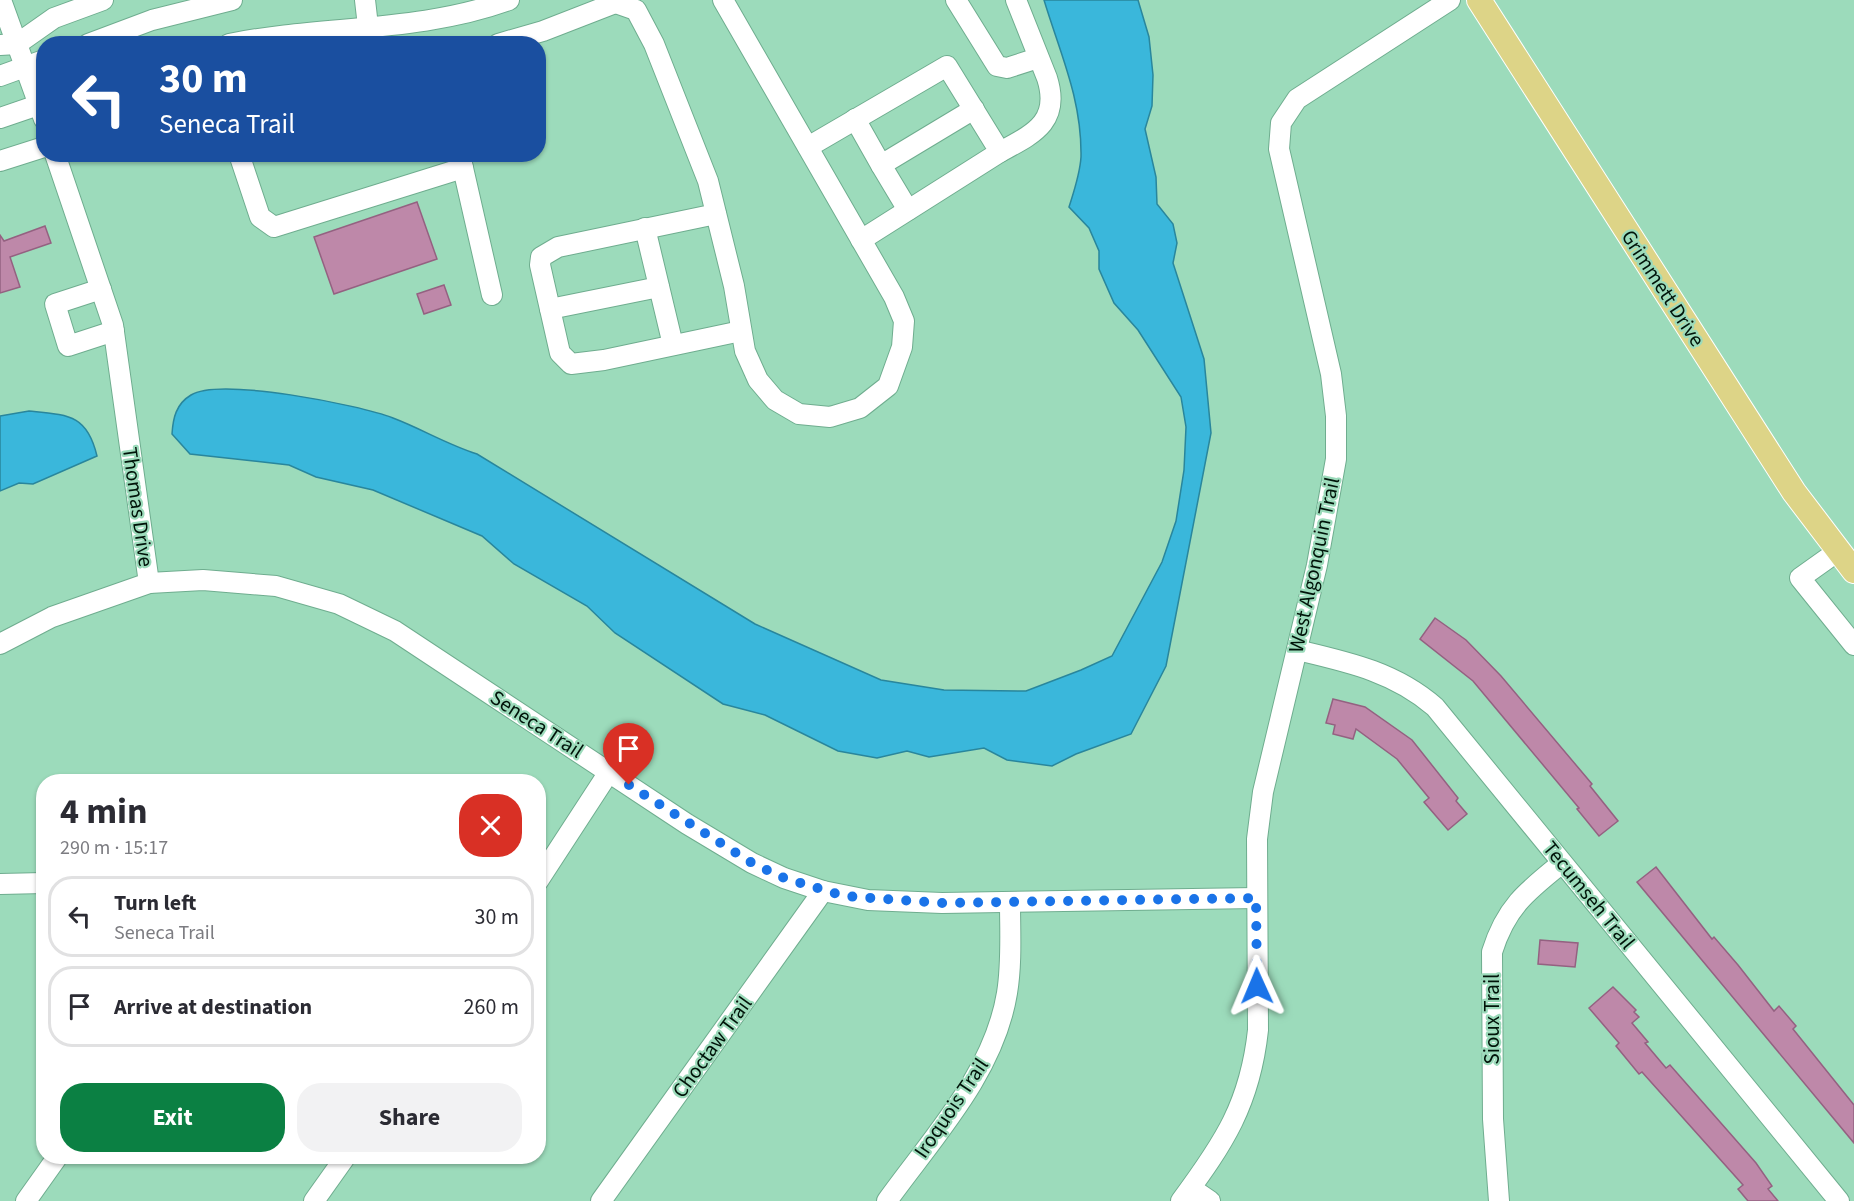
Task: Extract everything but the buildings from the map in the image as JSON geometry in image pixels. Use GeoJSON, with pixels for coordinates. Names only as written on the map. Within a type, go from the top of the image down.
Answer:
{"type":"FeatureCollection","features":[{"type":"Feature","properties":{"kind":"main road","name":"Grimmett Drive"},"geometry":{"type":"LineString","coordinates":[[1479,0],[1794,492],[1854,571]]}},
{"type":"Feature","properties":{"kind":"street"},"geometry":{"type":"LineString","coordinates":[[1,0],[9,44],[34,63]]}},
{"type":"Feature","properties":{"kind":"street"},"geometry":{"type":"LineString","coordinates":[[109,36],[152,20],[232,0]]}},
{"type":"Feature","properties":{"kind":"street"},"geometry":{"type":"LineString","coordinates":[[365,0],[369,36],[509,0]]}},
{"type":"Feature","properties":{"kind":"street"},"geometry":{"type":"LineString","coordinates":[[526,36],[543,31],[582,7],[619,2],[636,10],[654,44],[708,182],[745,351],[758,380],[775,400],[799,414],[830,417],[860,408],[888,386],[902,347],[904,321],[861,240],[723,0]]}},
{"type":"Feature","properties":{"kind":"street"},"geometry":{"type":"LineString","coordinates":[[957,0],[997,66],[1007,68],[1038,58]]}},
{"type":"Feature","properties":{"kind":"street"},"geometry":{"type":"LineString","coordinates":[[861,240],[1036,131],[1048,116],[1051,90],[1016,0]]}},
{"type":"Feature","properties":{"kind":"street","name":"West Algonquin Trail"},"geometry":{"type":"LineString","coordinates":[[1186,1194],[1225,1139],[1240,1108],[1256,1053],[1258,1030],[1257,839],[1263,792],[1330,501],[1336,459],[1336,416],[1331,374],[1279,149],[1281,123],[1297,99],[1450,0]]}},
{"type":"Feature","properties":{"kind":"street"},"geometry":{"type":"LineString","coordinates":[[9,44],[54,18],[98,1]]}},
{"type":"Feature","properties":{"kind":"street"},"geometry":{"type":"LineString","coordinates":[[0,76],[34,63]]}},
{"type":"Feature","properties":{"kind":"street"},"geometry":{"type":"LineString","coordinates":[[808,147],[947,66],[1000,152]]}},
{"type":"Feature","properties":{"kind":"street"},"geometry":{"type":"LineString","coordinates":[[882,165],[974,109]]}},
{"type":"Feature","properties":{"kind":"street"},"geometry":{"type":"LineString","coordinates":[[0,118],[36,110]]}},
{"type":"Feature","properties":{"kind":"street"},"geometry":{"type":"LineString","coordinates":[[855,119],[908,210]]}},
{"type":"Feature","properties":{"kind":"street"},"geometry":{"type":"LineString","coordinates":[[0,161],[36,150]]}},
{"type":"Feature","properties":{"kind":"street","name":"Thomas Drive"},"geometry":{"type":"LineString","coordinates":[[58,162],[114,331],[149,583]]}},
{"type":"Feature","properties":{"kind":"street"},"geometry":{"type":"LineString","coordinates":[[242,162],[260,217],[274,227],[458,162]]}},
{"type":"Feature","properties":{"kind":"street"},"geometry":{"type":"LineString","coordinates":[[461,162],[492,295]]}},
{"type":"Feature","properties":{"kind":"street"},"geometry":{"type":"LineString","coordinates":[[716,214],[566,245],[541,257],[540,265],[560,353],[571,364],[604,360],[741,331]]}},
{"type":"Feature","properties":{"kind":"street"},"geometry":{"type":"LineString","coordinates":[[645,228],[673,345]]}},
{"type":"Feature","properties":{"kind":"street"},"geometry":{"type":"LineString","coordinates":[[550,309],[659,287]]}},
{"type":"Feature","properties":{"kind":"street"},"geometry":{"type":"LineString","coordinates":[[101,289],[55,304],[68,346],[114,331]]}},
{"type":"Feature","properties":{"kind":"street"},"geometry":{"type":"LineString","coordinates":[[1838,552],[1800,578],[1854,645]]}},
{"type":"Feature","properties":{"kind":"street","name":"Seneca Trail"},"geometry":{"type":"LineString","coordinates":[[0,644],[52,617],[149,583],[203,580],[276,586],[339,604],[395,631],[687,824],[752,863],[784,878],[823,891],[868,900],[942,903],[1256,898]]}},
{"type":"Feature","properties":{"kind":"street","name":"Tecumseh Trail"},"geometry":{"type":"LineString","coordinates":[[1297,650],[1372,669],[1398,680],[1435,707],[1839,1201]]}},
{"type":"Feature","properties":{"kind":"street"},"geometry":{"type":"LineString","coordinates":[[546,869],[609,772]]}},
{"type":"Feature","properties":{"kind":"street","name":"Sioux Trail"},"geometry":{"type":"LineString","coordinates":[[1499,1201],[1493,1119],[1492,952],[1499,930],[1510,910],[1525,893],[1562,863]]}},
{"type":"Feature","properties":{"kind":"street"},"geometry":{"type":"LineString","coordinates":[[0,884],[36,883]]}},
{"type":"Feature","properties":{"kind":"street","name":"Choctaw Trail"},"geometry":{"type":"LineString","coordinates":[[601,1201],[823,891]]}},
{"type":"Feature","properties":{"kind":"street","name":"Iroquois Trail"},"geometry":{"type":"LineString","coordinates":[[887,1201],[977,1077],[993,1045],[1007,993],[1010,902]]}},
{"type":"Feature","properties":{"kind":"street"},"geometry":{"type":"LineString","coordinates":[[26,1201],[52,1164]]}},
{"type":"Feature","properties":{"kind":"street"},"geometry":{"type":"LineString","coordinates":[[314,1201],[340,1164]]}},
{"type":"Feature","properties":{"kind":"street"},"geometry":{"type":"LineString","coordinates":[[1186,1194],[1210,1201]]}},
{"type":"Feature","properties":{"kind":"water"},"geometry":{"type":"Polygon","coordinates":[[[1044,0],[1138,0],[1149,37],[1153,75],[1152,106],[1145,129],[1156,177],[1157,204],[1173,224],[1177,243],[1173,263],[1204,359],[1211,433],[1166,666],[1131,734],[1076,754],[1052,766],[1007,760],[984,748],[929,757],[907,751],[877,758],[838,751],[765,715],[723,704],[615,633],[587,606],[514,564],[482,536],[373,490],[316,477],[289,465],[190,454],[172,434],[174,417],[182,403],[191,395],[207,390],[230,389],[290,395],[352,406],[393,418],[477,454],[755,624],[881,680],[944,690],[1026,691],[1112,656],[1162,562],[1176,521],[1184,470],[1186,427],[1181,397],[1138,330],[1114,303],[1099,269],[1099,251],[1089,228],[1069,207],[1081,157],[1078,115],[1069,77],[1044,0]]]}},
{"type":"Feature","properties":{"kind":"water"},"geometry":{"type":"Polygon","coordinates":[[[29,411],[74,419],[88,432],[97,456],[33,484],[19,483],[0,491],[0,416],[29,411]]]}},
{"type":"Feature","properties":{"kind":"route"},"geometry":{"type":"LineString","coordinates":[[629,785],[687,824],[752,863],[784,878],[844,896],[868,900],[942,903],[1256,898],[1257,986]]}}]}
